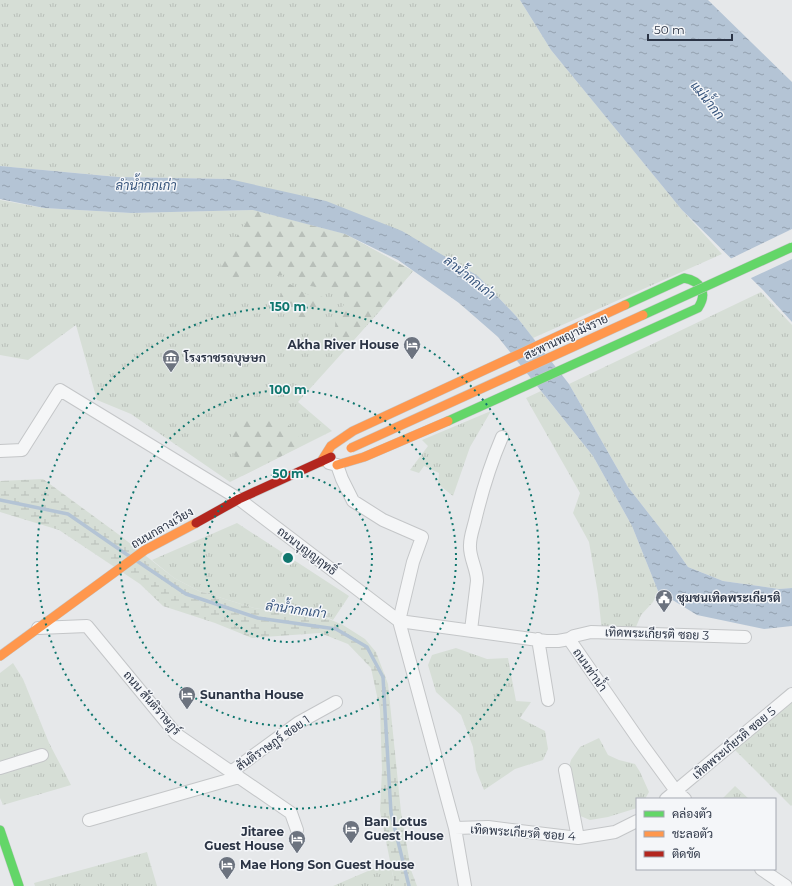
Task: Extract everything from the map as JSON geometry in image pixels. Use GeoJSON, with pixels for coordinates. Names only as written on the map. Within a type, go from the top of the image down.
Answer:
{"type":"FeatureCollection","features":[{"type":"Feature","properties":{"kind":"main road","name":"สะพานพญามังราย"},"geometry":{"type":"LineString","coordinates":[[343,455],[792,247]]}},
{"type":"Feature","properties":{"kind":"main road"},"geometry":{"type":"LineString","coordinates":[[321,462],[331,446],[353,431],[684,278],[693,280],[703,293],[703,301],[698,308],[567,368],[364,457],[343,455]]}},
{"type":"Feature","properties":{"kind":"main road","name":"ถนนกลางเวียง"},"geometry":{"type":"LineString","coordinates":[[0,656],[145,550],[239,499],[321,462]]}},
{"type":"Feature","properties":{"kind":"main road"},"geometry":{"type":"LineString","coordinates":[[0,830],[19,886]]}},
{"type":"Feature","properties":{"kind":"street","name":"ถนนบุญญฤทธิ์"},"geometry":{"type":"LineString","coordinates":[[0,451],[22,450],[60,390],[239,499],[399,621]]}},
{"type":"Feature","properties":{"kind":"street"},"geometry":{"type":"LineString","coordinates":[[471,630],[477,574],[470,554],[470,546],[480,499],[491,462],[502,437]]}},
{"type":"Feature","properties":{"kind":"street"},"geometry":{"type":"LineString","coordinates":[[321,462],[343,455],[342,479],[353,501],[383,520],[422,537],[413,562],[399,621],[455,828],[465,886]]}},
{"type":"Feature","properties":{"kind":"street","name":"ถนนท่าน้ำ"},"geometry":{"type":"LineString","coordinates":[[399,621],[538,639],[558,641],[569,639],[641,743],[681,795]]}},
{"type":"Feature","properties":{"kind":"street","name":"ถนน สันติราษฎร์"},"geometry":{"type":"LineString","coordinates":[[38,628],[87,626],[176,734],[291,813],[297,830]]}},
{"type":"Feature","properties":{"kind":"street","name":"เทิดพระเกียรติ ซอย 3"},"geometry":{"type":"LineString","coordinates":[[569,639],[574,636],[590,632],[745,637]]}},
{"type":"Feature","properties":{"kind":"street"},"geometry":{"type":"LineString","coordinates":[[538,639],[548,700]]}},
{"type":"Feature","properties":{"kind":"street","name":"เทิดพระเกียรติ ซอย 5"},"geometry":{"type":"LineString","coordinates":[[681,795],[792,694]]}},
{"type":"Feature","properties":{"kind":"street","name":"สันติราษฎร์ ซอย 1"},"geometry":{"type":"LineString","coordinates":[[235,774],[298,723],[336,702]]}},
{"type":"Feature","properties":{"kind":"street"},"geometry":{"type":"LineString","coordinates":[[0,768],[42,755]]}},
{"type":"Feature","properties":{"kind":"street"},"geometry":{"type":"LineString","coordinates":[[565,770],[578,838]]}},
{"type":"Feature","properties":{"kind":"street"},"geometry":{"type":"LineString","coordinates":[[89,820],[235,774]]}},
{"type":"Feature","properties":{"kind":"street"},"geometry":{"type":"LineString","coordinates":[[670,798],[681,795]]}},
{"type":"Feature","properties":{"kind":"street","name":"เทิดพระเกียรติ ซอย 4"},"geometry":{"type":"LineString","coordinates":[[455,828],[488,827],[578,838],[614,832],[636,821]]}},
{"type":"Feature","properties":{"kind":"street"},"geometry":{"type":"LineString","coordinates":[[762,870],[786,886]]}},
{"type":"Feature","properties":{"kind":"green space"},"geometry":{"type":"Polygon","coordinates":[[[0,0],[520,0],[551,50],[682,210],[722,254],[533,338],[516,316],[478,276],[229,179],[118,177],[0,166],[0,0]]]}},
{"type":"Feature","properties":{"kind":"green space"},"geometry":{"type":"Polygon","coordinates":[[[0,200],[44,208],[131,213],[253,210],[345,234],[413,271],[379,312],[298,402],[332,431],[230,482],[131,414],[97,400],[76,325],[28,360],[0,355],[0,200]]]}},
{"type":"Feature","properties":{"kind":"green space"},"geometry":{"type":"Polygon","coordinates":[[[253,210],[345,234],[413,271],[347,348],[338,336],[335,326],[338,316],[345,303],[343,291],[310,286],[287,274],[262,276],[256,267],[233,280],[227,275],[220,263],[253,210]]]}},
{"type":"Feature","properties":{"kind":"green space"},"geometry":{"type":"Polygon","coordinates":[[[290,284],[306,294],[323,297],[327,304],[317,318],[301,323],[288,309],[280,297],[282,289],[290,284]]]}},
{"type":"Feature","properties":{"kind":"green space"},"geometry":{"type":"Polygon","coordinates":[[[761,292],[792,325],[792,588],[779,589],[723,581],[688,567],[628,487],[569,384],[761,292]]]}},
{"type":"Feature","properties":{"kind":"green space"},"geometry":{"type":"Polygon","coordinates":[[[541,391],[593,456],[632,526],[658,591],[653,602],[641,615],[633,634],[602,632],[598,594],[589,542],[573,513],[580,493],[526,398],[541,391]]]}},
{"type":"Feature","properties":{"kind":"green space"},"geometry":{"type":"Polygon","coordinates":[[[491,411],[470,447],[453,496],[438,484],[439,473],[424,466],[419,473],[410,470],[428,446],[422,440],[491,411]]]}},
{"type":"Feature","properties":{"kind":"green space"},"geometry":{"type":"Polygon","coordinates":[[[242,419],[249,419],[253,422],[273,419],[284,420],[305,444],[242,476],[236,462],[231,437],[234,424],[242,419]]]}},
{"type":"Feature","properties":{"kind":"green space"},"geometry":{"type":"Polygon","coordinates":[[[43,479],[118,534],[174,578],[199,591],[254,608],[280,612],[301,607],[343,625],[365,639],[376,652],[388,684],[401,812],[411,870],[417,886],[395,886],[380,811],[382,770],[380,710],[371,668],[348,644],[320,633],[252,638],[215,623],[163,606],[140,584],[59,530],[0,512],[0,481],[43,479]]]}},
{"type":"Feature","properties":{"kind":"green space"},"geometry":{"type":"Polygon","coordinates":[[[237,523],[349,596],[333,620],[301,607],[280,612],[254,608],[199,591],[174,578],[152,560],[237,523]]]}},
{"type":"Feature","properties":{"kind":"green space"},"geometry":{"type":"Polygon","coordinates":[[[456,648],[487,659],[508,658],[516,701],[531,702],[520,718],[545,731],[548,749],[543,760],[515,769],[484,790],[476,770],[473,747],[461,715],[436,692],[428,665],[432,655],[456,648]]]}},
{"type":"Feature","properties":{"kind":"green space"},"geometry":{"type":"Polygon","coordinates":[[[13,663],[23,679],[49,743],[71,785],[3,805],[0,798],[0,673],[13,663]]]}},
{"type":"Feature","properties":{"kind":"green space"},"geometry":{"type":"Polygon","coordinates":[[[792,699],[792,805],[791,806],[735,750],[792,699]]]}},
{"type":"Feature","properties":{"kind":"green space"},"geometry":{"type":"Polygon","coordinates":[[[599,738],[608,755],[619,760],[635,764],[649,792],[646,798],[636,798],[636,808],[608,817],[590,820],[573,813],[565,781],[571,760],[580,747],[599,738]]]}},
{"type":"Feature","properties":{"kind":"green space"},"geometry":{"type":"Polygon","coordinates":[[[735,786],[748,798],[723,798],[735,786]]]}},
{"type":"Feature","properties":{"kind":"green space"},"geometry":{"type":"Polygon","coordinates":[[[147,852],[157,886],[35,886],[34,883],[147,852]]]}},
{"type":"Feature","properties":{"kind":"green space"},"geometry":{"type":"Polygon","coordinates":[[[389,862],[395,886],[333,886],[389,862]]]}},
{"type":"Feature","properties":{"kind":"water","name":"แม่น้ำกก"},"geometry":{"type":"Polygon","coordinates":[[[520,0],[708,0],[792,82],[792,322],[763,290],[682,210],[551,50],[520,0]]]}},
{"type":"Feature","properties":{"kind":"water"},"geometry":{"type":"Polygon","coordinates":[[[0,166],[118,177],[229,179],[326,201],[402,231],[478,276],[516,316],[569,384],[628,487],[688,567],[723,581],[779,589],[792,588],[792,626],[764,629],[697,615],[658,591],[632,526],[593,456],[498,337],[459,303],[398,260],[345,234],[253,210],[131,213],[44,208],[0,199],[0,166]]]}},
{"type":"Feature","properties":{"kind":"pier"},"geometry":{"type":"Polygon","coordinates":[[[792,229],[792,259],[749,279],[730,259],[792,229]]]}},
{"type":"Feature","properties":{"kind":"waterway","name":"ลำน้ำกกเก่า"},"geometry":{"type":"LineString","coordinates":[[0,500],[68,514],[129,556]]}},
{"type":"Feature","properties":{"kind":"waterway","name":"ลำน้ำกกเก่า"},"geometry":{"type":"LineString","coordinates":[[137,561],[186,594],[258,618],[336,629],[367,647],[383,677],[391,813],[409,886]]}},
{"type":"Feature","properties":{"kind":"traffic: fast"},"geometry":{"type":"LineString","coordinates":[[643,315],[792,247]]}},
{"type":"Feature","properties":{"kind":"traffic: fast"},"geometry":{"type":"LineString","coordinates":[[448,421],[698,308],[701,303],[702,293],[699,285],[684,278],[625,305]]}},
{"type":"Feature","properties":{"kind":"traffic: fast"},"geometry":{"type":"LineString","coordinates":[[0,830],[19,886]]}},
{"type":"Feature","properties":{"kind":"traffic: slow"},"geometry":{"type":"LineString","coordinates":[[321,462],[331,446],[353,431],[625,305]]}},
{"type":"Feature","properties":{"kind":"traffic: slow"},"geometry":{"type":"LineString","coordinates":[[351,448],[643,315]]}},
{"type":"Feature","properties":{"kind":"traffic: slow"},"geometry":{"type":"LineString","coordinates":[[337,465],[364,457],[448,421]]}},
{"type":"Feature","properties":{"kind":"traffic: slow"},"geometry":{"type":"LineString","coordinates":[[0,656],[145,550],[196,523]]}},
{"type":"Feature","properties":{"kind":"traffic: jam"},"geometry":{"type":"LineString","coordinates":[[196,523],[239,499],[331,457]]}},
{"type":"Feature","properties":{"kind":"place","name":"Akha River House"},"geometry":{"type":"Point","coordinates":[412,360]}},
{"type":"Feature","properties":{"kind":"place","name":"โรงราชรถบุษษก"},"geometry":{"type":"Point","coordinates":[171,373]}},
{"type":"Feature","properties":{"kind":"place","name":"ชุมชนเทิดพระเกียรติ"},"geometry":{"type":"Point","coordinates":[664,613]}},
{"type":"Feature","properties":{"kind":"place","name":"Sunantha House"},"geometry":{"type":"Point","coordinates":[187,710]}},
{"type":"Feature","properties":{"kind":"place","name":"Ban Lotus Guest House"},"geometry":{"type":"Point","coordinates":[351,844]}},
{"type":"Feature","properties":{"kind":"place","name":"Jitaree Guest House"},"geometry":{"type":"Point","coordinates":[297,854]}},
{"type":"Feature","properties":{"kind":"place","name":"Mae Hong Son Guest House"},"geometry":{"type":"Point","coordinates":[227,880]}}]}
